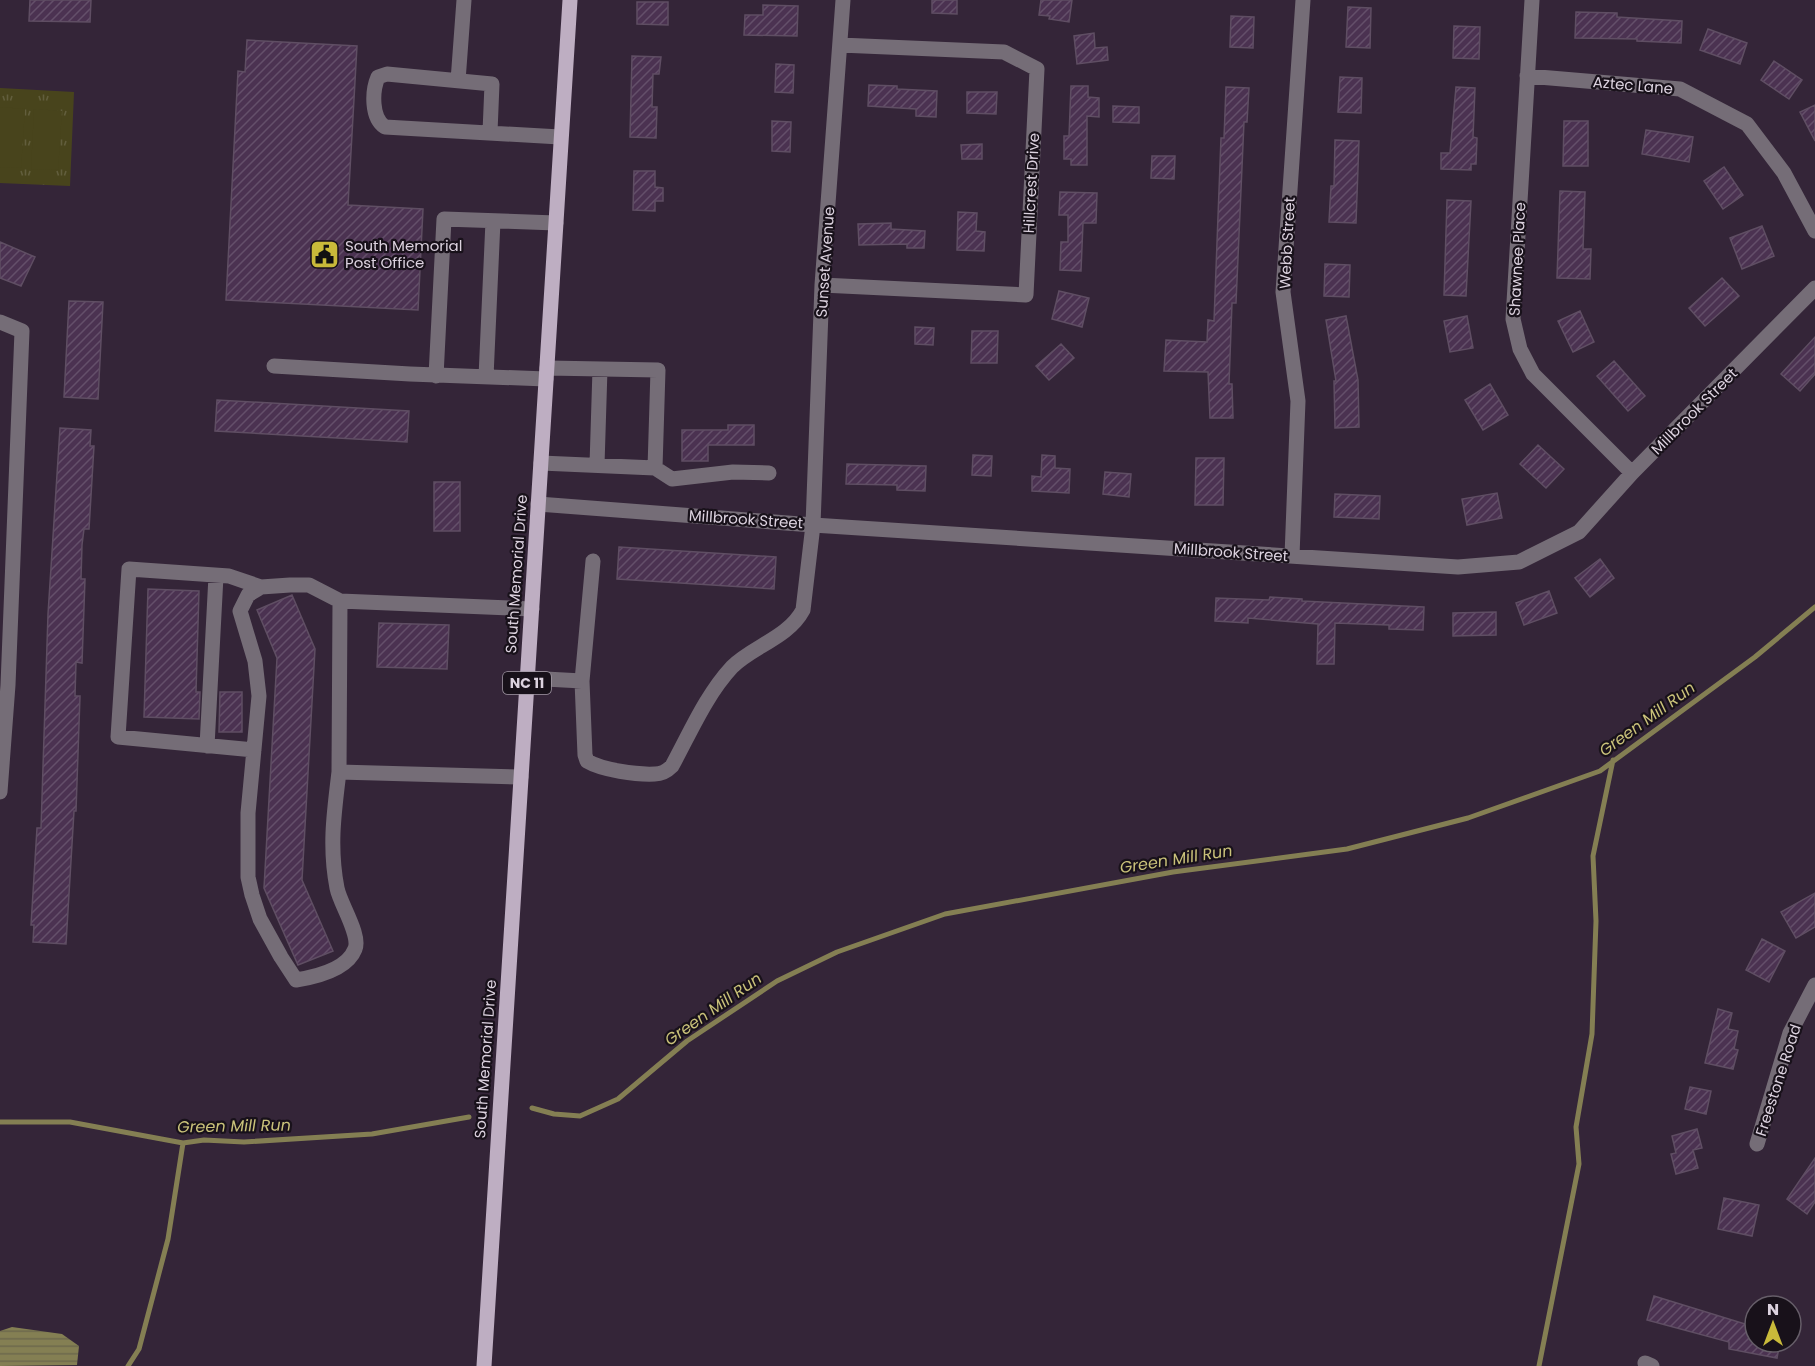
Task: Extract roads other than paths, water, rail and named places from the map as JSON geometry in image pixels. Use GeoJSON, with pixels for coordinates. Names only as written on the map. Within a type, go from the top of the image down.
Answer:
{"type":"FeatureCollection","features":[{"type":"Feature","properties":{"kind":"main road","name":"South Memorial Drive"},"geometry":{"type":"LineString","coordinates":[[484,1366],[570,0]]}},
{"type":"Feature","properties":{"kind":"street"},"geometry":{"type":"LineString","coordinates":[[458,81],[464,0]]}},
{"type":"Feature","properties":{"kind":"street","name":"Sunset Avenue"},"geometry":{"type":"LineString","coordinates":[[582,681],[587,761],[596,766],[640,773],[657,774],[667,771],[722,678],[734,665],[797,621],[803,610],[813,525],[822,285],[843,0]]}},
{"type":"Feature","properties":{"kind":"street","name":"Webb Street"},"geometry":{"type":"LineString","coordinates":[[1292,556],[1298,401],[1283,292],[1303,0]]}},
{"type":"Feature","properties":{"kind":"street","name":"Shawnee Place"},"geometry":{"type":"LineString","coordinates":[[1532,0],[1513,319],[1521,350],[1533,375],[1632,473]]}},
{"type":"Feature","properties":{"kind":"street","name":"Hillcrest Drive"},"geometry":{"type":"LineString","coordinates":[[822,285],[1026,295],[1037,69],[1004,52],[840,45]]}},
{"type":"Feature","properties":{"kind":"street"},"geometry":{"type":"LineString","coordinates":[[490,132],[492,84],[387,74],[378,77],[375,112],[379,123],[385,127],[560,137]]}},
{"type":"Feature","properties":{"kind":"street","name":"Aztec Lane"},"geometry":{"type":"LineString","coordinates":[[1527,76],[1680,89],[1747,124],[1784,173],[1815,231]]}},
{"type":"Feature","properties":{"kind":"street"},"geometry":{"type":"LineString","coordinates":[[436,376],[444,219],[556,224]]}},
{"type":"Feature","properties":{"kind":"street"},"geometry":{"type":"LineString","coordinates":[[486,377],[493,221]]}},
{"type":"Feature","properties":{"kind":"street","name":"Millbrook Street"},"geometry":{"type":"LineString","coordinates":[[538,504],[813,525],[1458,567],[1519,562],[1579,532],[1632,473],[1815,288]]}},
{"type":"Feature","properties":{"kind":"street"},"geometry":{"type":"LineString","coordinates":[[0,322],[22,331],[8,685],[0,792]]}},
{"type":"Feature","properties":{"kind":"street"},"geometry":{"type":"LineString","coordinates":[[274,366],[486,377],[600,369],[658,370],[655,468]]}},
{"type":"Feature","properties":{"kind":"street"},"geometry":{"type":"LineString","coordinates":[[597,465],[600,369]]}},
{"type":"Feature","properties":{"kind":"street"},"geometry":{"type":"LineString","coordinates":[[541,463],[655,468],[672,479],[733,472],[769,473]]}},
{"type":"Feature","properties":{"kind":"street"},"geometry":{"type":"LineString","coordinates":[[527,678],[582,681],[593,561]]}},
{"type":"Feature","properties":{"kind":"street"},"geometry":{"type":"LineString","coordinates":[[254,750],[118,737],[129,569],[241,579],[261,587],[309,585],[340,602],[532,609]]}},
{"type":"Feature","properties":{"kind":"street"},"geometry":{"type":"LineString","coordinates":[[207,746],[216,576]]}},
{"type":"Feature","properties":{"kind":"street"},"geometry":{"type":"LineString","coordinates":[[261,587],[248,595],[240,611],[255,661],[259,696],[248,813],[248,877],[260,919],[296,980],[321,976],[342,964],[355,950],[357,938],[338,890],[331,850],[339,772],[340,602]]}},
{"type":"Feature","properties":{"kind":"street"},"geometry":{"type":"LineString","coordinates":[[339,772],[521,777]]}},
{"type":"Feature","properties":{"kind":"street","name":"Freestone Road"},"geometry":{"type":"LineString","coordinates":[[1757,1144],[1790,1033],[1815,985]]}},
{"type":"Feature","properties":{"kind":"waterway","name":"Green Mill Run"},"geometry":{"type":"LineString","coordinates":[[532,1108],[554,1114],[580,1116],[618,1099],[687,1041],[777,981],[837,952],[945,914],[1173,872],[1347,849],[1468,818],[1600,771],[1755,657],[1815,607]]}},
{"type":"Feature","properties":{"kind":"waterway"},"geometry":{"type":"LineString","coordinates":[[1539,1366],[1579,1164],[1576,1127],[1592,1034],[1596,921],[1593,856],[1613,760]]}},
{"type":"Feature","properties":{"kind":"waterway","name":"Green Mill Run"},"geometry":{"type":"LineString","coordinates":[[0,1122],[70,1122],[183,1143],[204,1140],[244,1142],[372,1134],[469,1117]]}},
{"type":"Feature","properties":{"kind":"waterway"},"geometry":{"type":"LineString","coordinates":[[128,1366],[139,1349],[168,1239],[183,1143]]}},
{"type":"Feature","properties":{"kind":"place","name":"South Memorial Post Office"},"geometry":{"type":"Point","coordinates":[324,254]}}]}
